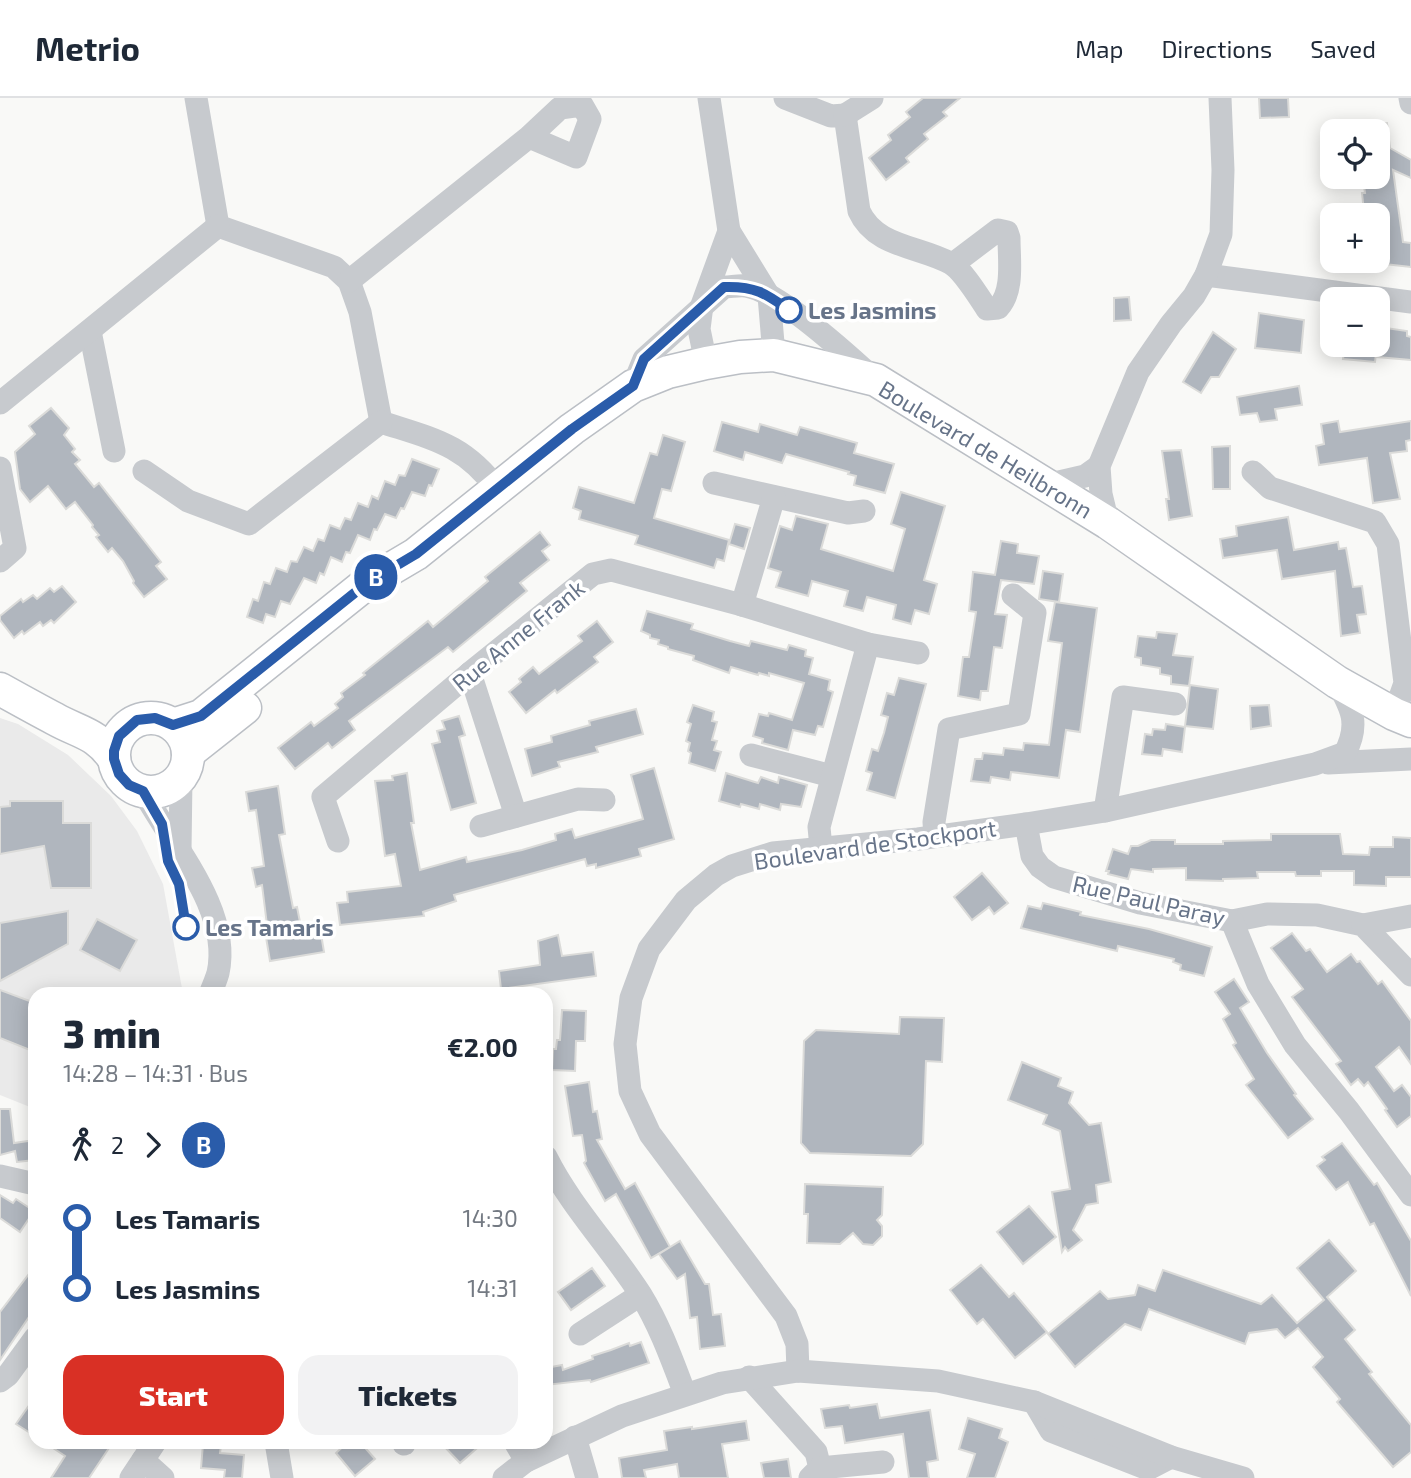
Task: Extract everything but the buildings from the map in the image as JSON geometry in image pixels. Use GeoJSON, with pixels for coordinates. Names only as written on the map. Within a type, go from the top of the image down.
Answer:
{"type":"FeatureCollection","features":[{"type":"Feature","properties":{"kind":"street"},"geometry":{"type":"LineString","coordinates":[[196,98],[218,226]]}},
{"type":"Feature","properties":{"kind":"street"},"geometry":{"type":"LineString","coordinates":[[709,98],[729,231],[769,296],[774,355]]}},
{"type":"Feature","properties":{"kind":"street"},"geometry":{"type":"LineString","coordinates":[[785,98],[831,116],[845,115],[872,98]]}},
{"type":"Feature","properties":{"kind":"street"},"geometry":{"type":"LineString","coordinates":[[1108,523],[1101,494],[1099,466],[1138,372],[1194,296],[1206,275],[1221,234],[1223,170],[1220,98]]}},
{"type":"Feature","properties":{"kind":"street"},"geometry":{"type":"LineString","coordinates":[[1410,98],[1411,103]]}},
{"type":"Feature","properties":{"kind":"street"},"geometry":{"type":"LineString","coordinates":[[845,115],[859,211],[865,224],[881,237],[953,264]]}},
{"type":"Feature","properties":{"kind":"street"},"geometry":{"type":"LineString","coordinates":[[349,281],[529,137]]}},
{"type":"Feature","properties":{"kind":"street"},"geometry":{"type":"LineString","coordinates":[[218,226],[334,267],[349,281],[360,312],[381,422]]}},
{"type":"Feature","properties":{"kind":"street"},"geometry":{"type":"LineString","coordinates":[[0,403],[218,226]]}},
{"type":"Feature","properties":{"kind":"street"},"geometry":{"type":"LineString","coordinates":[[706,363],[699,328],[702,305],[729,231]]}},
{"type":"Feature","properties":{"kind":"street"},"geometry":{"type":"LineString","coordinates":[[1206,275],[1411,302]]}},
{"type":"Feature","properties":{"kind":"street"},"geometry":{"type":"LineString","coordinates":[[633,386],[644,359],[702,305],[724,287],[747,286],[769,296],[835,344],[876,380]]}},
{"type":"Feature","properties":{"kind":"street"},"geometry":{"type":"LineString","coordinates":[[90,331],[114,451]]}},
{"type":"Feature","properties":{"kind":"street","name":"Boulevard de Heilbronn"},"geometry":{"type":"LineString","coordinates":[[185,765],[333,635],[416,554],[572,429],[633,386],[668,372],[740,356],[774,355],[876,380],[1108,523],[1337,682],[1402,717]]}},
{"type":"Feature","properties":{"kind":"street"},"geometry":{"type":"LineString","coordinates":[[145,471],[188,501],[248,524],[381,422]]}},
{"type":"Feature","properties":{"kind":"street"},"geometry":{"type":"LineString","coordinates":[[381,422],[444,442],[462,452],[489,477],[498,490]]}},
{"type":"Feature","properties":{"kind":"street"},"geometry":{"type":"LineString","coordinates":[[1046,485],[1085,476],[1099,466]]}},
{"type":"Feature","properties":{"kind":"street"},"geometry":{"type":"LineString","coordinates":[[0,468],[15,548],[0,561]]}},
{"type":"Feature","properties":{"kind":"street"},"geometry":{"type":"LineString","coordinates":[[1254,472],[1270,488],[1374,522],[1388,544],[1405,682],[1402,717]]}},
{"type":"Feature","properties":{"kind":"street"},"geometry":{"type":"LineString","coordinates":[[714,483],[848,513],[864,511]]}},
{"type":"Feature","properties":{"kind":"street"},"geometry":{"type":"LineString","coordinates":[[742,605],[774,496]]}},
{"type":"Feature","properties":{"kind":"street","name":"Boulevard de Heilbronn"},"geometry":{"type":"LineString","coordinates":[[173,725],[201,716],[367,583],[416,554]]}},
{"type":"Feature","properties":{"kind":"street","name":"Rue Anne Frank"},"geometry":{"type":"LineString","coordinates":[[338,841],[323,797],[593,574],[611,570],[742,605],[867,644],[918,653]]}},
{"type":"Feature","properties":{"kind":"street"},"geometry":{"type":"LineString","coordinates":[[935,836],[934,822],[949,729],[1019,714],[1035,613],[1013,595]]}},
{"type":"Feature","properties":{"kind":"street"},"geometry":{"type":"LineString","coordinates":[[821,848],[819,827],[867,644]]}},
{"type":"Feature","properties":{"kind":"street"},"geometry":{"type":"LineString","coordinates":[[470,673],[516,816]]}},
{"type":"Feature","properties":{"kind":"street","name":"Boulevard de Stockport"},"geometry":{"type":"LineString","coordinates":[[798,1371],[797,1345],[786,1316],[650,1134],[630,1091],[625,1044],[631,998],[649,949],[686,900],[716,875],[732,866],[773,853],[1026,824],[1104,811],[1315,764],[1345,753],[1354,736],[1351,708],[1337,682]]}},
{"type":"Feature","properties":{"kind":"street"},"geometry":{"type":"LineString","coordinates":[[0,690],[94,736],[106,747],[124,780],[136,789],[164,789],[185,765]]}},
{"type":"Feature","properties":{"kind":"street"},"geometry":{"type":"LineString","coordinates":[[1104,811],[1123,696],[1175,704]]}},
{"type":"Feature","properties":{"kind":"street"},"geometry":{"type":"LineString","coordinates":[[30,705],[122,721],[155,718],[173,725],[184,737],[180,851]]}},
{"type":"Feature","properties":{"kind":"street"},"geometry":{"type":"LineString","coordinates":[[114,759],[119,736],[137,720]]}},
{"type":"Feature","properties":{"kind":"street"},"geometry":{"type":"LineString","coordinates":[[751,755],[832,776]]}},
{"type":"Feature","properties":{"kind":"street","name":"Boulevard de Stockport"},"geometry":{"type":"LineString","coordinates":[[1315,764],[1411,760]]}},
{"type":"Feature","properties":{"kind":"street"},"geometry":{"type":"LineString","coordinates":[[143,791],[213,911],[219,952],[218,973],[213,987]]}},
{"type":"Feature","properties":{"kind":"street"},"geometry":{"type":"LineString","coordinates":[[481,826],[578,799],[604,800]]}},
{"type":"Feature","properties":{"kind":"street","name":"Rue Paul Paray"},"geometry":{"type":"LineString","coordinates":[[1026,824],[1032,856],[1040,867],[1054,877],[1140,903],[1232,921],[1267,914],[1317,915],[1363,925]]}},
{"type":"Feature","properties":{"kind":"street"},"geometry":{"type":"LineString","coordinates":[[1363,925],[1411,916]]}},
{"type":"Feature","properties":{"kind":"street"},"geometry":{"type":"LineString","coordinates":[[1232,921],[1258,984],[1295,1045],[1349,1111],[1411,1195]]}},
{"type":"Feature","properties":{"kind":"street"},"geometry":{"type":"LineString","coordinates":[[1363,925],[1411,975]]}},
{"type":"Feature","properties":{"kind":"street"},"geometry":{"type":"LineString","coordinates":[[553,1171],[640,1295],[661,1333],[685,1394]]}},
{"type":"Feature","properties":{"kind":"street"},"geometry":{"type":"LineString","coordinates":[[0,1176],[28,1182]]}},
{"type":"Feature","properties":{"kind":"street"},"geometry":{"type":"LineString","coordinates":[[580,1334],[640,1295]]}},
{"type":"Feature","properties":{"kind":"street"},"geometry":{"type":"LineString","coordinates":[[0,1381],[8,1375],[28,1348]]}},
{"type":"Feature","properties":{"kind":"street"},"geometry":{"type":"LineString","coordinates":[[553,1443],[685,1394],[749,1377],[798,1371],[938,1381],[1034,1402],[1171,1457],[1243,1478]]}},
{"type":"Feature","properties":{"kind":"street"},"geometry":{"type":"LineString","coordinates":[[749,1377],[816,1452],[815,1473],[883,1462]]}},
{"type":"Feature","properties":{"kind":"street"},"geometry":{"type":"LineString","coordinates":[[575,1437],[587,1478]]}},
{"type":"Feature","properties":{"kind":"street"},"geometry":{"type":"LineString","coordinates":[[277,1449],[282,1478]]}},
{"type":"Feature","properties":{"kind":"street"},"geometry":{"type":"LineString","coordinates":[[504,1478],[520,1452]]}},
{"type":"Feature","properties":{"kind":"street"},"geometry":{"type":"LineString","coordinates":[[143,1460],[163,1478]]}},
{"type":"Feature","properties":{"kind":"shaded area"},"geometry":{"type":"Polygon","coordinates":[[[0,718],[18,724],[68,755],[111,796],[137,831],[163,884],[182,987],[28,987],[28,1106],[0,1095],[0,718]]]}},
{"type":"Feature","properties":{"kind":"bus line","name":"B"},"geometry":{"type":"LineString","coordinates":[[186,927],[179,884],[168,861],[162,824],[143,791],[129,785],[116,766],[114,751],[124,729],[137,720],[146,718],[165,720],[173,725],[201,716],[367,583],[416,554],[572,429],[633,386],[644,359],[724,287],[747,286],[769,296],[789,310]]}},
{"type":"Feature","properties":{"kind":"place","name":"Les Jasmins"},"geometry":{"type":"Point","coordinates":[789,310]}},
{"type":"Feature","properties":{"kind":"place","name":"Les Tamaris"},"geometry":{"type":"Point","coordinates":[186,927]}}]}
